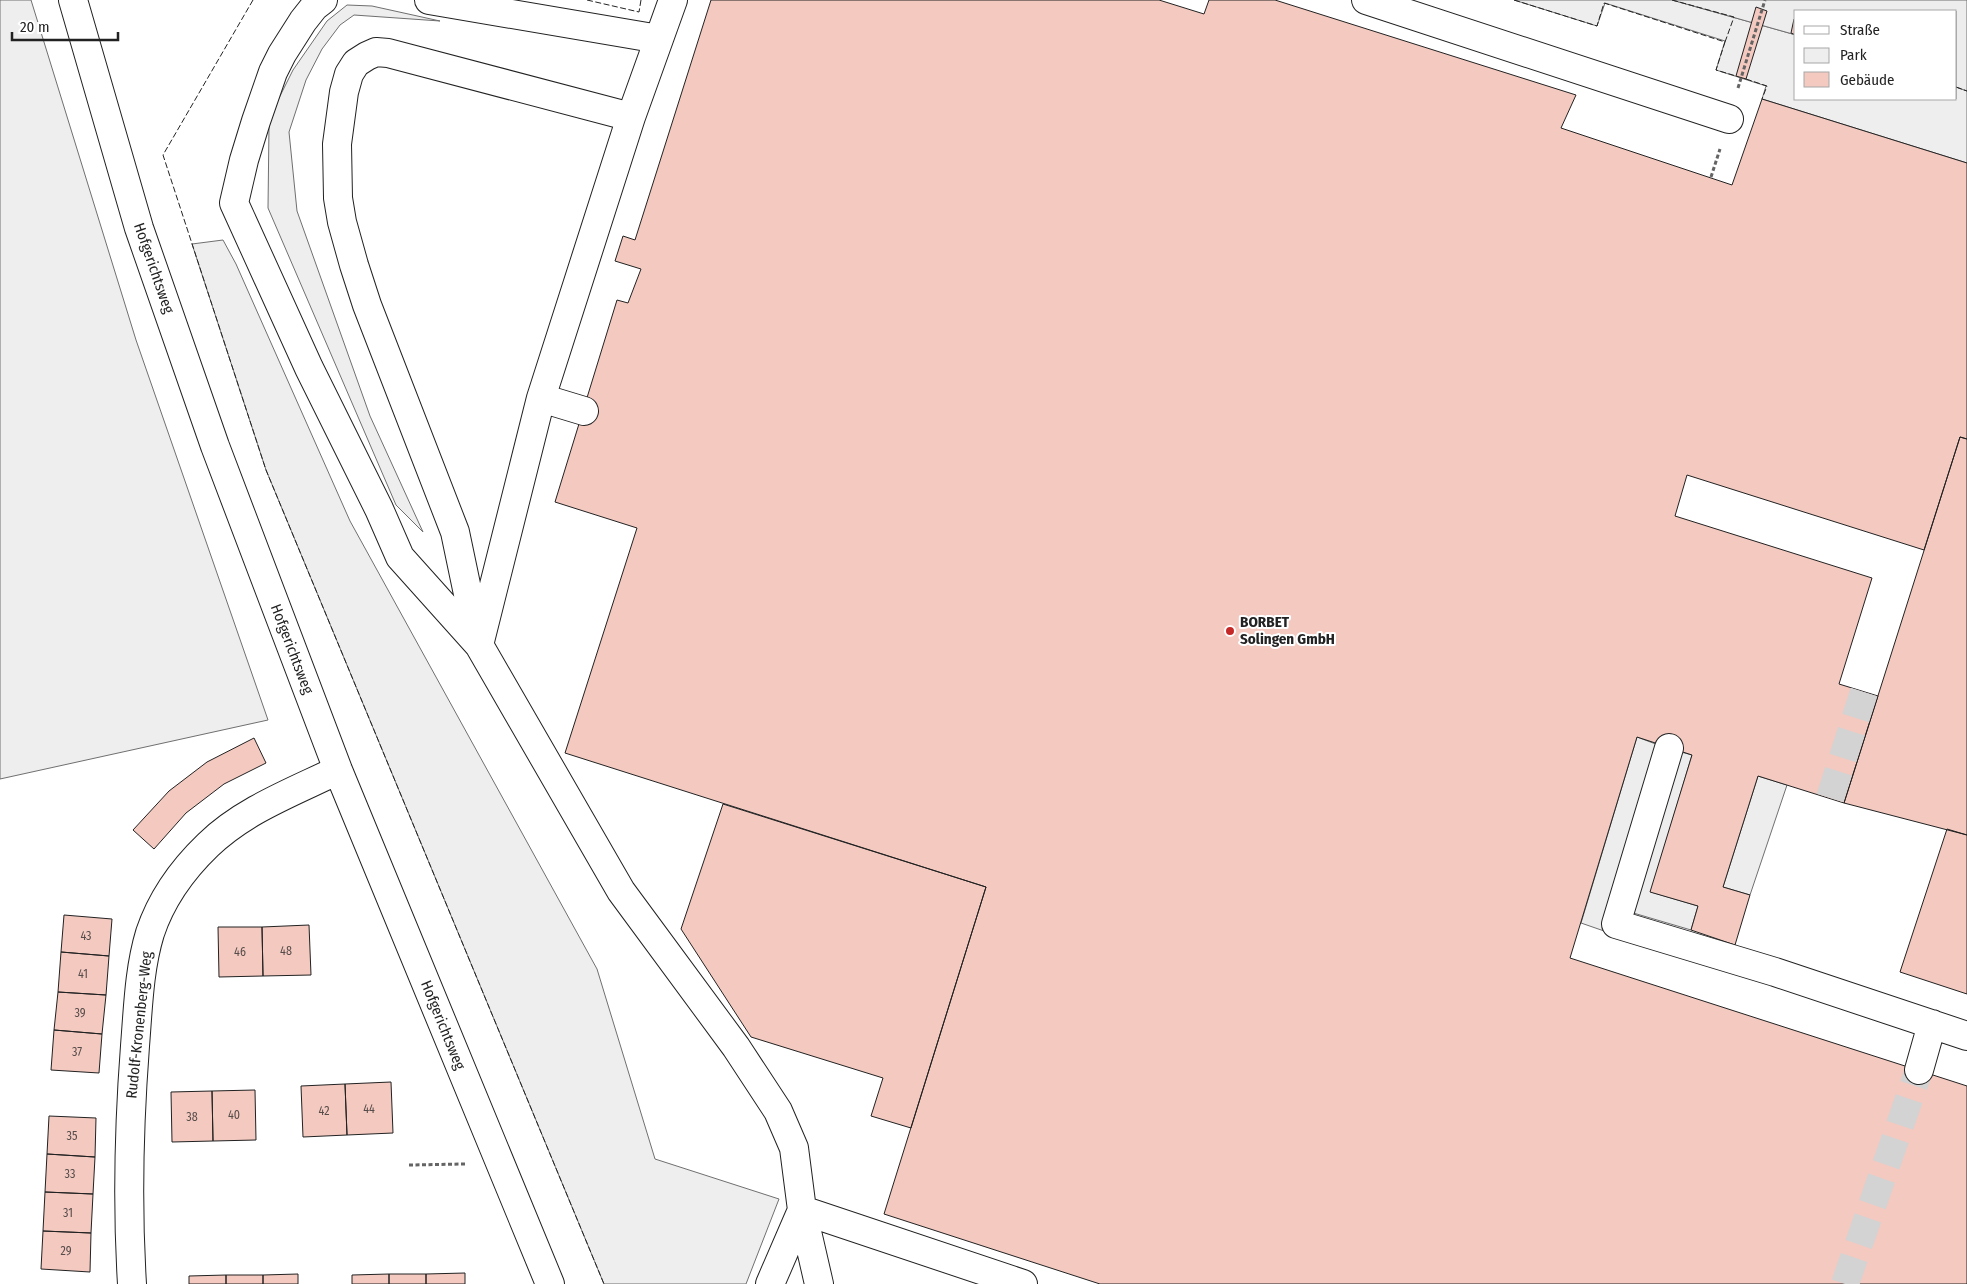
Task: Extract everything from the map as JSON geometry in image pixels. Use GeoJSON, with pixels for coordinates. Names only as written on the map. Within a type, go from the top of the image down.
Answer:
{"type":"FeatureCollection","features":[{"type":"Feature","properties":{"kind":"street","name":"Hofgerichtsweg"},"geometry":{"type":"LineString","coordinates":[[73,0],[145,246],[215,446],[338,770],[550,1284]]}},
{"type":"Feature","properties":{"kind":"street"},"geometry":{"type":"LineString","coordinates":[[324,0],[303,20],[282,54],[274,72],[244,160],[234,203],[309,368],[379,509],[400,557],[478,645],[622,891],[736,1047],[778,1111],[794,1148],[802,1210],[820,1284]]}},
{"type":"Feature","properties":{"kind":"street"},"geometry":{"type":"LineString","coordinates":[[429,0],[659,39]]}},
{"type":"Feature","properties":{"kind":"street"},"geometry":{"type":"LineString","coordinates":[[478,645],[541,398],[631,117],[673,0]]}},
{"type":"Feature","properties":{"kind":"street"},"geometry":{"type":"LineString","coordinates":[[1366,0],[1729,119]]}},
{"type":"Feature","properties":{"kind":"street"},"geometry":{"type":"LineString","coordinates":[[478,645],[456,532],[367,305],[342,222],[338,198],[337,144],[344,92],[349,74],[356,63],[376,52],[388,53],[631,117]]}},
{"type":"Feature","properties":{"kind":"street"},"geometry":{"type":"LineString","coordinates":[[541,398],[584,411]]}},
{"type":"Feature","properties":{"kind":"street"},"geometry":{"type":"LineString","coordinates":[[1669,748],[1616,924],[1775,972],[1967,1036]]}},
{"type":"Feature","properties":{"kind":"street","name":"Rudolf-Kronenberg-Weg"},"geometry":{"type":"LineString","coordinates":[[132,1284],[129,1223],[130,1102],[139,997],[150,933],[166,897],[184,872],[209,844],[246,816],[338,770]]}},
{"type":"Feature","properties":{"kind":"street"},"geometry":{"type":"LineString","coordinates":[[1919,1070],[1932,1024]]}},
{"type":"Feature","properties":{"kind":"street"},"geometry":{"type":"LineString","coordinates":[[770,1284],[802,1210]]}},
{"type":"Feature","properties":{"kind":"street"},"geometry":{"type":"LineString","coordinates":[[802,1210],[1023,1284]]}},
{"type":"Feature","properties":{"kind":"path"},"geometry":{"type":"LineString","coordinates":[[408,1165],[501,1164]]}},
{"type":"Feature","properties":{"kind":"green space"},"geometry":{"type":"Polygon","coordinates":[[[0,0],[31,0],[136,340],[268,720],[0,779],[0,0]]]}},
{"type":"Feature","properties":{"kind":"green space"},"geometry":{"type":"Polygon","coordinates":[[[1514,0],[1672,0],[1794,34],[1794,100],[1957,100],[1957,87],[1967,91],[1967,163],[1762,99],[1766,86],[1716,70],[1725,41],[1605,3],[1597,26],[1514,0]]]}},
{"type":"Feature","properties":{"kind":"green space"},"geometry":{"type":"Polygon","coordinates":[[[347,5],[372,6],[440,21],[354,15],[340,25],[322,49],[306,80],[289,132],[297,211],[370,416],[423,532],[396,505],[268,208],[269,126],[278,100],[293,70],[327,21],[347,5]]]}},
{"type":"Feature","properties":{"kind":"green space"},"geometry":{"type":"Polygon","coordinates":[[[223,240],[236,264],[350,521],[597,969],[655,1159],[779,1199],[746,1284],[604,1284],[266,470],[192,244],[223,240]]]}},
{"type":"Feature","properties":{"kind":"shaded area"},"geometry":{"type":"Polygon","coordinates":[[[1672,0],[1967,0],[1967,91],[1957,87],[1957,10],[1794,10],[1794,34],[1672,0]]]}},
{"type":"Feature","properties":{"kind":"shaded area"},"geometry":{"type":"Polygon","coordinates":[[[1637,737],[1661,746],[1607,932],[1581,923],[1637,737]]]}},
{"type":"Feature","properties":{"kind":"shaded area"},"geometry":{"type":"Polygon","coordinates":[[[1681,752],[1692,755],[1651,892],[1698,906],[1691,930],[1630,912],[1681,752]]]}},
{"type":"Feature","properties":{"kind":"shaded area"},"geometry":{"type":"Polygon","coordinates":[[[1758,776],[1787,785],[1750,895],[1723,887],[1758,776]]]}},
{"type":"Feature","properties":{"kind":"building","name":"BORBET Solingen GmbH"},"geometry":{"type":"Polygon","coordinates":[[[711,0],[1159,0],[1204,14],[1209,0],[1275,0],[1576,95],[1561,128],[1732,185],[1762,99],[1967,163],[1967,439],[1960,437],[1924,550],[1687,475],[1675,516],[1872,578],[1839,684],[1878,696],[1844,803],[1758,776],[1723,887],[1750,895],[1735,945],[1691,930],[1698,906],[1650,892],[1692,755],[1637,737],[1570,958],[1967,1086],[1967,1284],[1100,1284],[884,1214],[986,887],[565,753],[637,528],[555,502],[617,300],[628,303],[641,269],[615,261],[623,236],[635,240],[711,0]]]}},
{"type":"Feature","properties":{"kind":"building"},"geometry":{"type":"Polygon","coordinates":[[[1756,7],[1767,11],[1746,79],[1736,76],[1756,7]]]}},
{"type":"Feature","properties":{"kind":"building"},"geometry":{"type":"Polygon","coordinates":[[[1794,19],[1794,34],[1791,33],[1794,19]]]}},
{"type":"Feature","properties":{"kind":"building"},"geometry":{"type":"Polygon","coordinates":[[[1960,437],[1967,439],[1967,835],[1844,803],[1960,437]]]}},
{"type":"Feature","properties":{"kind":"building"},"geometry":{"type":"Polygon","coordinates":[[[254,738],[266,763],[224,784],[186,813],[154,849],[133,830],[169,791],[207,762],[254,738]]]}},
{"type":"Feature","properties":{"kind":"building"},"geometry":{"type":"Polygon","coordinates":[[[723,804],[986,887],[911,1128],[871,1116],[883,1078],[751,1037],[681,929],[723,804]]]}},
{"type":"Feature","properties":{"kind":"building"},"geometry":{"type":"Polygon","coordinates":[[[1947,829],[1967,835],[1967,994],[1900,972],[1947,829]]]}},
{"type":"Feature","properties":{"kind":"building"},"geometry":{"type":"Polygon","coordinates":[[[64,915],[112,919],[109,956],[61,952],[64,915]]]}},
{"type":"Feature","properties":{"kind":"building"},"geometry":{"type":"Polygon","coordinates":[[[309,925],[311,975],[263,976],[262,927],[309,925]]]}},
{"type":"Feature","properties":{"kind":"building"},"geometry":{"type":"Polygon","coordinates":[[[218,927],[262,927],[263,976],[219,977],[218,927]]]}},
{"type":"Feature","properties":{"kind":"building"},"geometry":{"type":"Polygon","coordinates":[[[61,952],[109,956],[106,995],[58,992],[61,952]]]}},
{"type":"Feature","properties":{"kind":"building"},"geometry":{"type":"Polygon","coordinates":[[[58,992],[106,995],[102,1034],[54,1030],[58,992]]]}},
{"type":"Feature","properties":{"kind":"building"},"geometry":{"type":"Polygon","coordinates":[[[54,1030],[102,1034],[99,1073],[51,1070],[54,1030]]]}},
{"type":"Feature","properties":{"kind":"building"},"geometry":{"type":"Polygon","coordinates":[[[391,1082],[393,1133],[347,1135],[345,1084],[391,1082]]]}},
{"type":"Feature","properties":{"kind":"building"},"geometry":{"type":"Polygon","coordinates":[[[345,1084],[347,1135],[303,1137],[301,1086],[345,1084]]]}},
{"type":"Feature","properties":{"kind":"building"},"geometry":{"type":"Polygon","coordinates":[[[255,1090],[256,1140],[213,1141],[212,1091],[255,1090]]]}},
{"type":"Feature","properties":{"kind":"building"},"geometry":{"type":"Polygon","coordinates":[[[212,1091],[213,1141],[172,1142],[171,1092],[212,1091]]]}},
{"type":"Feature","properties":{"kind":"building"},"geometry":{"type":"Polygon","coordinates":[[[49,1116],[96,1118],[95,1157],[47,1154],[49,1116]]]}},
{"type":"Feature","properties":{"kind":"building"},"geometry":{"type":"Polygon","coordinates":[[[47,1154],[95,1157],[93,1194],[45,1192],[47,1154]]]}},
{"type":"Feature","properties":{"kind":"building"},"geometry":{"type":"Polygon","coordinates":[[[45,1192],[93,1194],[91,1233],[43,1231],[45,1192]]]}},
{"type":"Feature","properties":{"kind":"building"},"geometry":{"type":"Polygon","coordinates":[[[43,1231],[91,1233],[90,1272],[41,1269],[43,1231]]]}},
{"type":"Feature","properties":{"kind":"building"},"geometry":{"type":"Polygon","coordinates":[[[465,1273],[465,1284],[426,1284],[426,1274],[465,1273]]]}},
{"type":"Feature","properties":{"kind":"building"},"geometry":{"type":"Polygon","coordinates":[[[298,1274],[298,1284],[263,1284],[263,1275],[298,1274]]]}},
{"type":"Feature","properties":{"kind":"building"},"geometry":{"type":"Polygon","coordinates":[[[389,1274],[426,1274],[426,1284],[389,1284],[389,1274]]]}},
{"type":"Feature","properties":{"kind":"building"},"geometry":{"type":"Polygon","coordinates":[[[389,1274],[389,1284],[352,1284],[352,1275],[389,1274]]]}},
{"type":"Feature","properties":{"kind":"building"},"geometry":{"type":"Polygon","coordinates":[[[226,1275],[263,1275],[263,1284],[226,1284],[226,1275]]]}},
{"type":"Feature","properties":{"kind":"building"},"geometry":{"type":"Polygon","coordinates":[[[226,1275],[226,1284],[189,1284],[189,1276],[226,1275]]]}},
{"type":"Feature","properties":{"kind":"tunnel"},"geometry":{"type":"LineString","coordinates":[[1830,798],[1864,692]]}},
{"type":"Feature","properties":{"kind":"tunnel"},"geometry":{"type":"LineString","coordinates":[[1845,1284],[1919,1070]]}},
{"type":"Feature","properties":{"kind":"fence"},"geometry":{"type":"LineString","coordinates":[[253,0],[163,155],[266,470],[604,1284]]}},
{"type":"Feature","properties":{"kind":"fence"},"geometry":{"type":"LineString","coordinates":[[587,0],[639,12],[641,0]]}},
{"type":"Feature","properties":{"kind":"fence"},"geometry":{"type":"LineString","coordinates":[[1514,0],[1597,26],[1604,3],[1725,42],[1716,70],[1736,76]]}},
{"type":"Feature","properties":{"kind":"fence"},"geometry":{"type":"LineString","coordinates":[[1672,0],[1734,17],[1725,42]]}},
{"type":"Feature","properties":{"kind":"fence"},"geometry":{"type":"LineString","coordinates":[[1746,79],[1767,86],[1762,99]]}},
{"type":"Feature","properties":{"kind":"fence"},"geometry":{"type":"LineString","coordinates":[[1957,87],[1967,91]]}},
{"type":"Feature","properties":{"kind":"place","name":"BORBET Solingen GmbH"},"geometry":{"type":"Point","coordinates":[1230,631]}}]}
